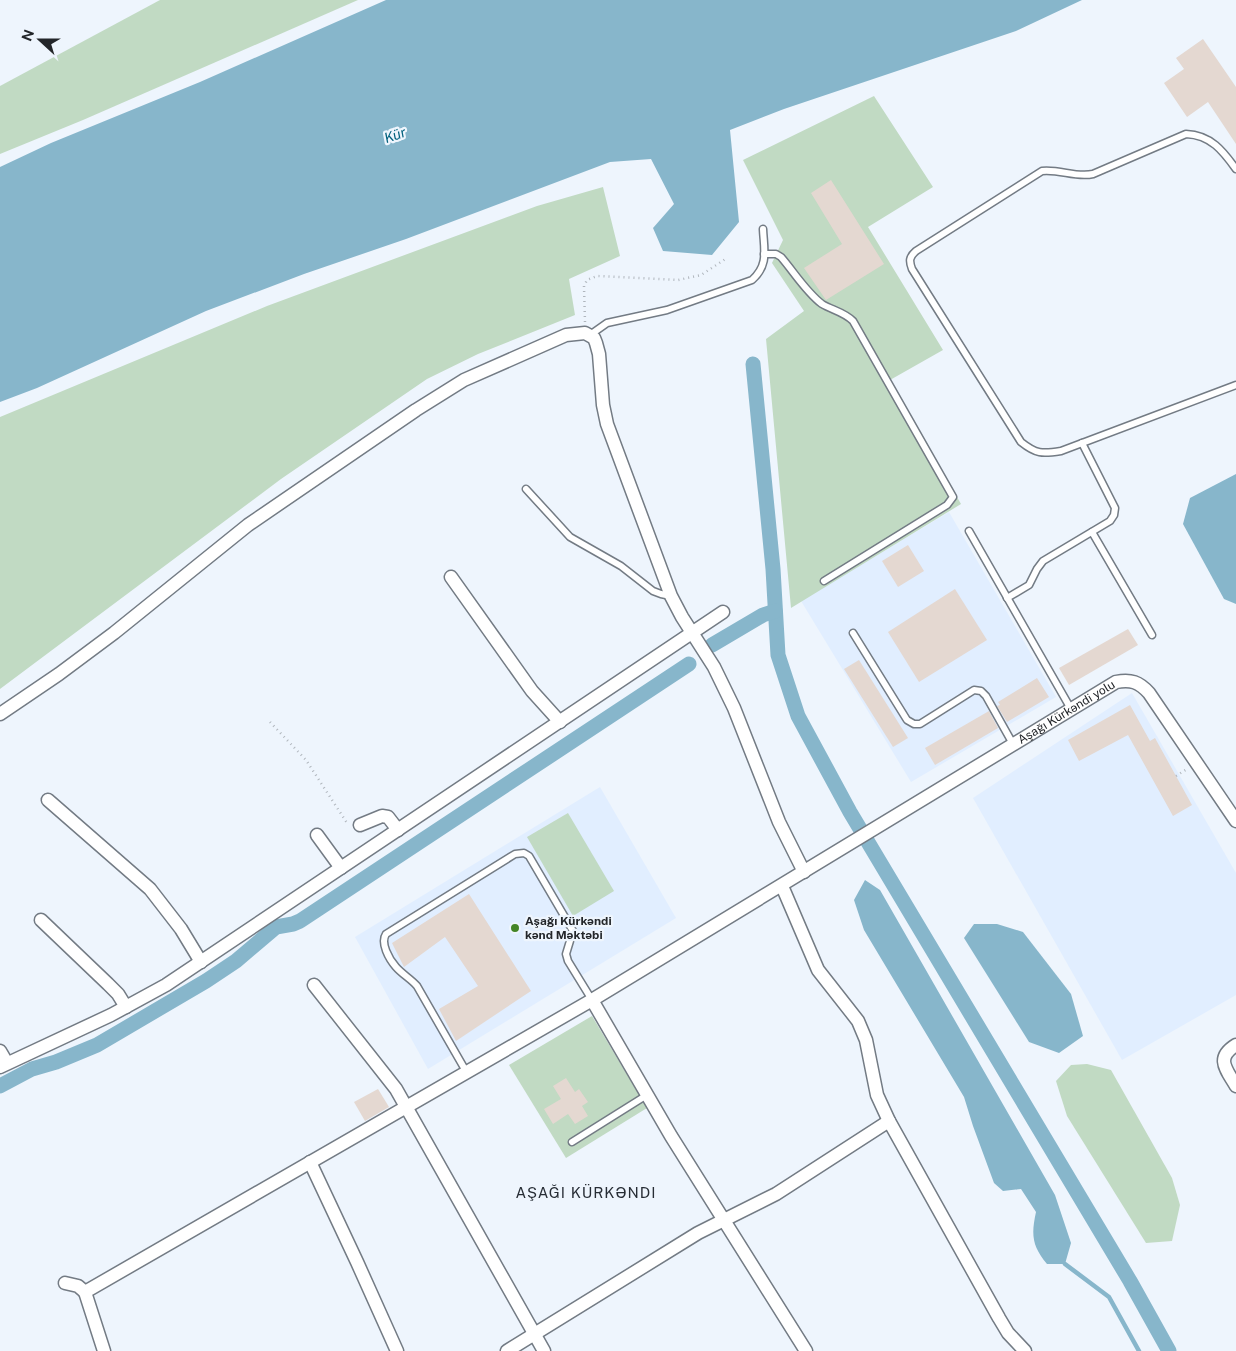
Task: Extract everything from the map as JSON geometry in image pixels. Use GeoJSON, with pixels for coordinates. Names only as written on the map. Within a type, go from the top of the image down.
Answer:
{"type":"FeatureCollection","features":[{"type":"Feature","properties":{"kind":"street"},"geometry":{"type":"LineString","coordinates":[[0,714],[114,634],[248,525],[416,410],[472,377],[566,335],[588,334],[596,343],[599,354],[603,405],[607,424],[671,596],[714,667],[734,708],[779,822],[804,872]]}},
{"type":"Feature","properties":{"kind":"street"},"geometry":{"type":"LineString","coordinates":[[451,578],[532,691],[560,722]]}},
{"type":"Feature","properties":{"kind":"street"},"geometry":{"type":"LineString","coordinates":[[0,1051],[4,1065],[126,1007],[166,985],[723,612]]}},
{"type":"Feature","properties":{"kind":"street","name":"Aşağı Kürkəndi yolu"},"geometry":{"type":"LineString","coordinates":[[85,1292],[592,1000],[1116,682],[1134,681],[1142,685],[1150,693],[1236,821]]}},
{"type":"Feature","properties":{"kind":"street"},"geometry":{"type":"LineString","coordinates":[[48,800],[150,889],[181,929],[200,962]]}},
{"type":"Feature","properties":{"kind":"street"},"geometry":{"type":"LineString","coordinates":[[355,826],[382,816],[392,820],[398,830]]}},
{"type":"Feature","properties":{"kind":"street"},"geometry":{"type":"LineString","coordinates":[[317,835],[341,868]]}},
{"type":"Feature","properties":{"kind":"street"},"geometry":{"type":"LineString","coordinates":[[782,886],[818,970],[858,1021],[866,1040],[877,1096],[889,1121],[999,1318],[1008,1332],[1025,1351]]}},
{"type":"Feature","properties":{"kind":"street"},"geometry":{"type":"LineString","coordinates":[[41,920],[118,994],[126,1007]]}},
{"type":"Feature","properties":{"kind":"street"},"geometry":{"type":"LineString","coordinates":[[314,985],[389,1077],[544,1351]]}},
{"type":"Feature","properties":{"kind":"street"},"geometry":{"type":"LineString","coordinates":[[592,1000],[723,1220],[806,1351]]}},
{"type":"Feature","properties":{"kind":"street"},"geometry":{"type":"LineString","coordinates":[[1236,1044],[1227,1051],[1224,1064],[1236,1086]]}},
{"type":"Feature","properties":{"kind":"street"},"geometry":{"type":"LineString","coordinates":[[507,1351],[698,1233],[776,1194],[889,1121]]}},
{"type":"Feature","properties":{"kind":"street"},"geometry":{"type":"LineString","coordinates":[[310,1162],[397,1351]]}},
{"type":"Feature","properties":{"kind":"street"},"geometry":{"type":"LineString","coordinates":[[65,1283],[78,1286],[85,1292],[104,1351]]}},
{"type":"Feature","properties":{"kind":"lane"},"geometry":{"type":"LineString","coordinates":[[1236,169],[1223,151],[1208,140],[1196,135],[1186,134],[1093,174],[1085,176],[1053,170],[1042,171],[911,255],[910,261],[912,269],[1021,442],[1031,450],[1044,454],[1061,451],[1236,384]]}},
{"type":"Feature","properties":{"kind":"lane"},"geometry":{"type":"LineString","coordinates":[[588,334],[607,323],[667,310],[752,280],[761,272],[764,264],[763,229]]}},
{"type":"Feature","properties":{"kind":"lane"},"geometry":{"type":"LineString","coordinates":[[764,254],[776,254],[781,257],[821,303],[853,320],[953,497],[947,505],[824,581]]}},
{"type":"Feature","properties":{"kind":"lane"},"geometry":{"type":"LineString","coordinates":[[1007,598],[1030,585],[1043,561],[1110,521],[1114,515],[1115,508],[1082,443]]}},
{"type":"Feature","properties":{"kind":"lane"},"geometry":{"type":"LineString","coordinates":[[526,489],[570,537],[621,566],[653,591],[671,596]]}},
{"type":"Feature","properties":{"kind":"lane"},"geometry":{"type":"LineString","coordinates":[[969,531],[1071,709]]}},
{"type":"Feature","properties":{"kind":"lane"},"geometry":{"type":"LineString","coordinates":[[1092,532],[1152,635]]}},
{"type":"Feature","properties":{"kind":"lane"},"geometry":{"type":"LineString","coordinates":[[853,633],[907,720],[914,724],[920,724],[974,690],[981,691],[986,696],[1013,744]]}},
{"type":"Feature","properties":{"kind":"lane"},"geometry":{"type":"LineString","coordinates":[[468,1073],[417,986],[394,965],[383,942],[383,938],[386,934],[515,854],[524,852],[529,856],[573,931],[566,954],[568,961],[592,1000]]}},
{"type":"Feature","properties":{"kind":"lane"},"geometry":{"type":"LineString","coordinates":[[572,1142],[647,1095]]}},
{"type":"Feature","properties":{"kind":"path"},"geometry":{"type":"LineString","coordinates":[[588,334],[584,286],[587,280],[597,276],[678,280],[701,275],[727,258]]}},
{"type":"Feature","properties":{"kind":"path"},"geometry":{"type":"LineString","coordinates":[[270,722],[306,760],[355,826]]}},
{"type":"Feature","properties":{"kind":"shaded area"},"geometry":{"type":"Polygon","coordinates":[[[949,512],[1056,697],[911,782],[801,601],[949,512]]]}},
{"type":"Feature","properties":{"kind":"shaded area"},"geometry":{"type":"Polygon","coordinates":[[[1132,693],[1236,873],[1236,995],[1122,1060],[973,798],[1132,693]]]}},
{"type":"Feature","properties":{"kind":"shaded area","name":"Aşağı Kürkəndi kənd Məktəbi"},"geometry":{"type":"Polygon","coordinates":[[[600,787],[676,918],[428,1069],[355,937],[600,787]]]}},
{"type":"Feature","properties":{"kind":"green space"},"geometry":{"type":"Polygon","coordinates":[[[160,0],[358,0],[83,120],[0,154],[0,86],[160,0]]]}},
{"type":"Feature","properties":{"kind":"green space"},"geometry":{"type":"Polygon","coordinates":[[[874,96],[933,187],[868,227],[943,350],[890,380],[961,504],[791,608],[766,339],[804,311],[772,263],[783,240],[743,160],[874,96]]]}},
{"type":"Feature","properties":{"kind":"green space"},"geometry":{"type":"Polygon","coordinates":[[[603,187],[620,256],[569,279],[575,315],[478,354],[427,379],[281,479],[0,689],[0,417],[267,306],[537,206],[603,187]]]}},
{"type":"Feature","properties":{"kind":"green space"},"geometry":{"type":"Polygon","coordinates":[[[568,813],[614,891],[573,916],[527,837],[568,813]]]}},
{"type":"Feature","properties":{"kind":"green space"},"geometry":{"type":"Polygon","coordinates":[[[592,1016],[647,1108],[566,1158],[509,1065],[592,1016]]]}},
{"type":"Feature","properties":{"kind":"green space"},"geometry":{"type":"Polygon","coordinates":[[[1087,1064],[1111,1070],[1172,1178],[1180,1205],[1172,1241],[1146,1243],[1067,1116],[1056,1081],[1071,1065],[1087,1064]]]}},
{"type":"Feature","properties":{"kind":"water","name":"Kür"},"geometry":{"type":"Polygon","coordinates":[[[386,0],[1082,0],[1016,31],[784,109],[730,130],[739,222],[712,255],[663,251],[653,228],[674,204],[651,159],[610,162],[406,239],[304,274],[206,311],[37,388],[0,402],[0,167],[51,143],[200,82],[386,0]]]}},
{"type":"Feature","properties":{"kind":"water"},"geometry":{"type":"Polygon","coordinates":[[[1236,474],[1236,604],[1224,599],[1183,524],[1190,498],[1236,474]]]}},
{"type":"Feature","properties":{"kind":"water"},"geometry":{"type":"Polygon","coordinates":[[[865,880],[880,890],[1055,1195],[1071,1243],[1065,1264],[1047,1264],[1038,1252],[1033,1234],[1036,1212],[1021,1189],[1003,1191],[994,1183],[964,1097],[864,930],[854,900],[865,880]]]}},
{"type":"Feature","properties":{"kind":"water"},"geometry":{"type":"Polygon","coordinates":[[[974,924],[997,924],[1023,932],[1071,994],[1083,1036],[1059,1053],[1029,1042],[964,938],[974,924]]]}},
{"type":"Feature","properties":{"kind":"building"},"geometry":{"type":"Polygon","coordinates":[[[1203,39],[1236,87],[1236,144],[1208,102],[1187,117],[1164,83],[1184,69],[1176,58],[1203,39]]]}},
{"type":"Feature","properties":{"kind":"building"},"geometry":{"type":"Polygon","coordinates":[[[831,180],[884,264],[826,300],[804,268],[842,244],[811,193],[831,180]]]}},
{"type":"Feature","properties":{"kind":"building"},"geometry":{"type":"Polygon","coordinates":[[[908,545],[924,571],[898,587],[882,561],[908,545]]]}},
{"type":"Feature","properties":{"kind":"building"},"geometry":{"type":"Polygon","coordinates":[[[955,589],[987,640],[919,682],[888,632],[955,589]]]}},
{"type":"Feature","properties":{"kind":"building"},"geometry":{"type":"Polygon","coordinates":[[[1128,629],[1138,645],[1069,685],[1059,668],[1128,629]]]}},
{"type":"Feature","properties":{"kind":"building"},"geometry":{"type":"Polygon","coordinates":[[[859,660],[908,738],[893,747],[844,669],[859,660]]]}},
{"type":"Feature","properties":{"kind":"building"},"geometry":{"type":"Polygon","coordinates":[[[1037,678],[1049,697],[1007,722],[997,706],[1000,705],[998,702],[1037,678]]]}},
{"type":"Feature","properties":{"kind":"building"},"geometry":{"type":"Polygon","coordinates":[[[1130,705],[1150,741],[1155,738],[1192,805],[1173,816],[1128,735],[1079,761],[1068,740],[1130,705]]]}},
{"type":"Feature","properties":{"kind":"building"},"geometry":{"type":"Polygon","coordinates":[[[989,711],[998,728],[935,765],[925,748],[989,711]]]}},
{"type":"Feature","properties":{"kind":"building"},"geometry":{"type":"Polygon","coordinates":[[[469,894],[531,991],[456,1041],[439,1009],[478,986],[445,937],[404,967],[392,943],[469,894]]]}},
{"type":"Feature","properties":{"kind":"building"},"geometry":{"type":"Polygon","coordinates":[[[566,1078],[575,1092],[579,1089],[588,1102],[582,1106],[588,1116],[575,1124],[568,1114],[553,1124],[544,1109],[561,1099],[553,1086],[566,1078]]]}},
{"type":"Feature","properties":{"kind":"building"},"geometry":{"type":"Polygon","coordinates":[[[378,1089],[389,1107],[365,1121],[354,1102],[378,1089]]]}},
{"type":"Feature","properties":{"kind":"waterway"},"geometry":{"type":"LineString","coordinates":[[753,364],[773,569],[778,655],[798,716],[850,812],[1130,1281],[1169,1351]]}},
{"type":"Feature","properties":{"kind":"waterway"},"geometry":{"type":"LineString","coordinates":[[712,645],[763,615],[775,611]]}},
{"type":"Feature","properties":{"kind":"waterway"},"geometry":{"type":"LineString","coordinates":[[0,1086],[32,1069],[56,1062],[97,1045],[206,981],[236,961],[276,927],[300,921],[689,664]]}},
{"type":"Feature","properties":{"kind":"waterway"},"geometry":{"type":"LineString","coordinates":[[1065,1264],[1109,1297],[1139,1351]]}},
{"type":"Feature","properties":{"kind":"place","name":"Aşağı Kürkəndi kənd Məktəbi"},"geometry":{"type":"Point","coordinates":[515,928]}},
{"type":"Feature","properties":{"kind":"district","name":"AŞAĞI KÜRKƏNDI"},"geometry":{"type":"Point","coordinates":[586,1193]}}]}
